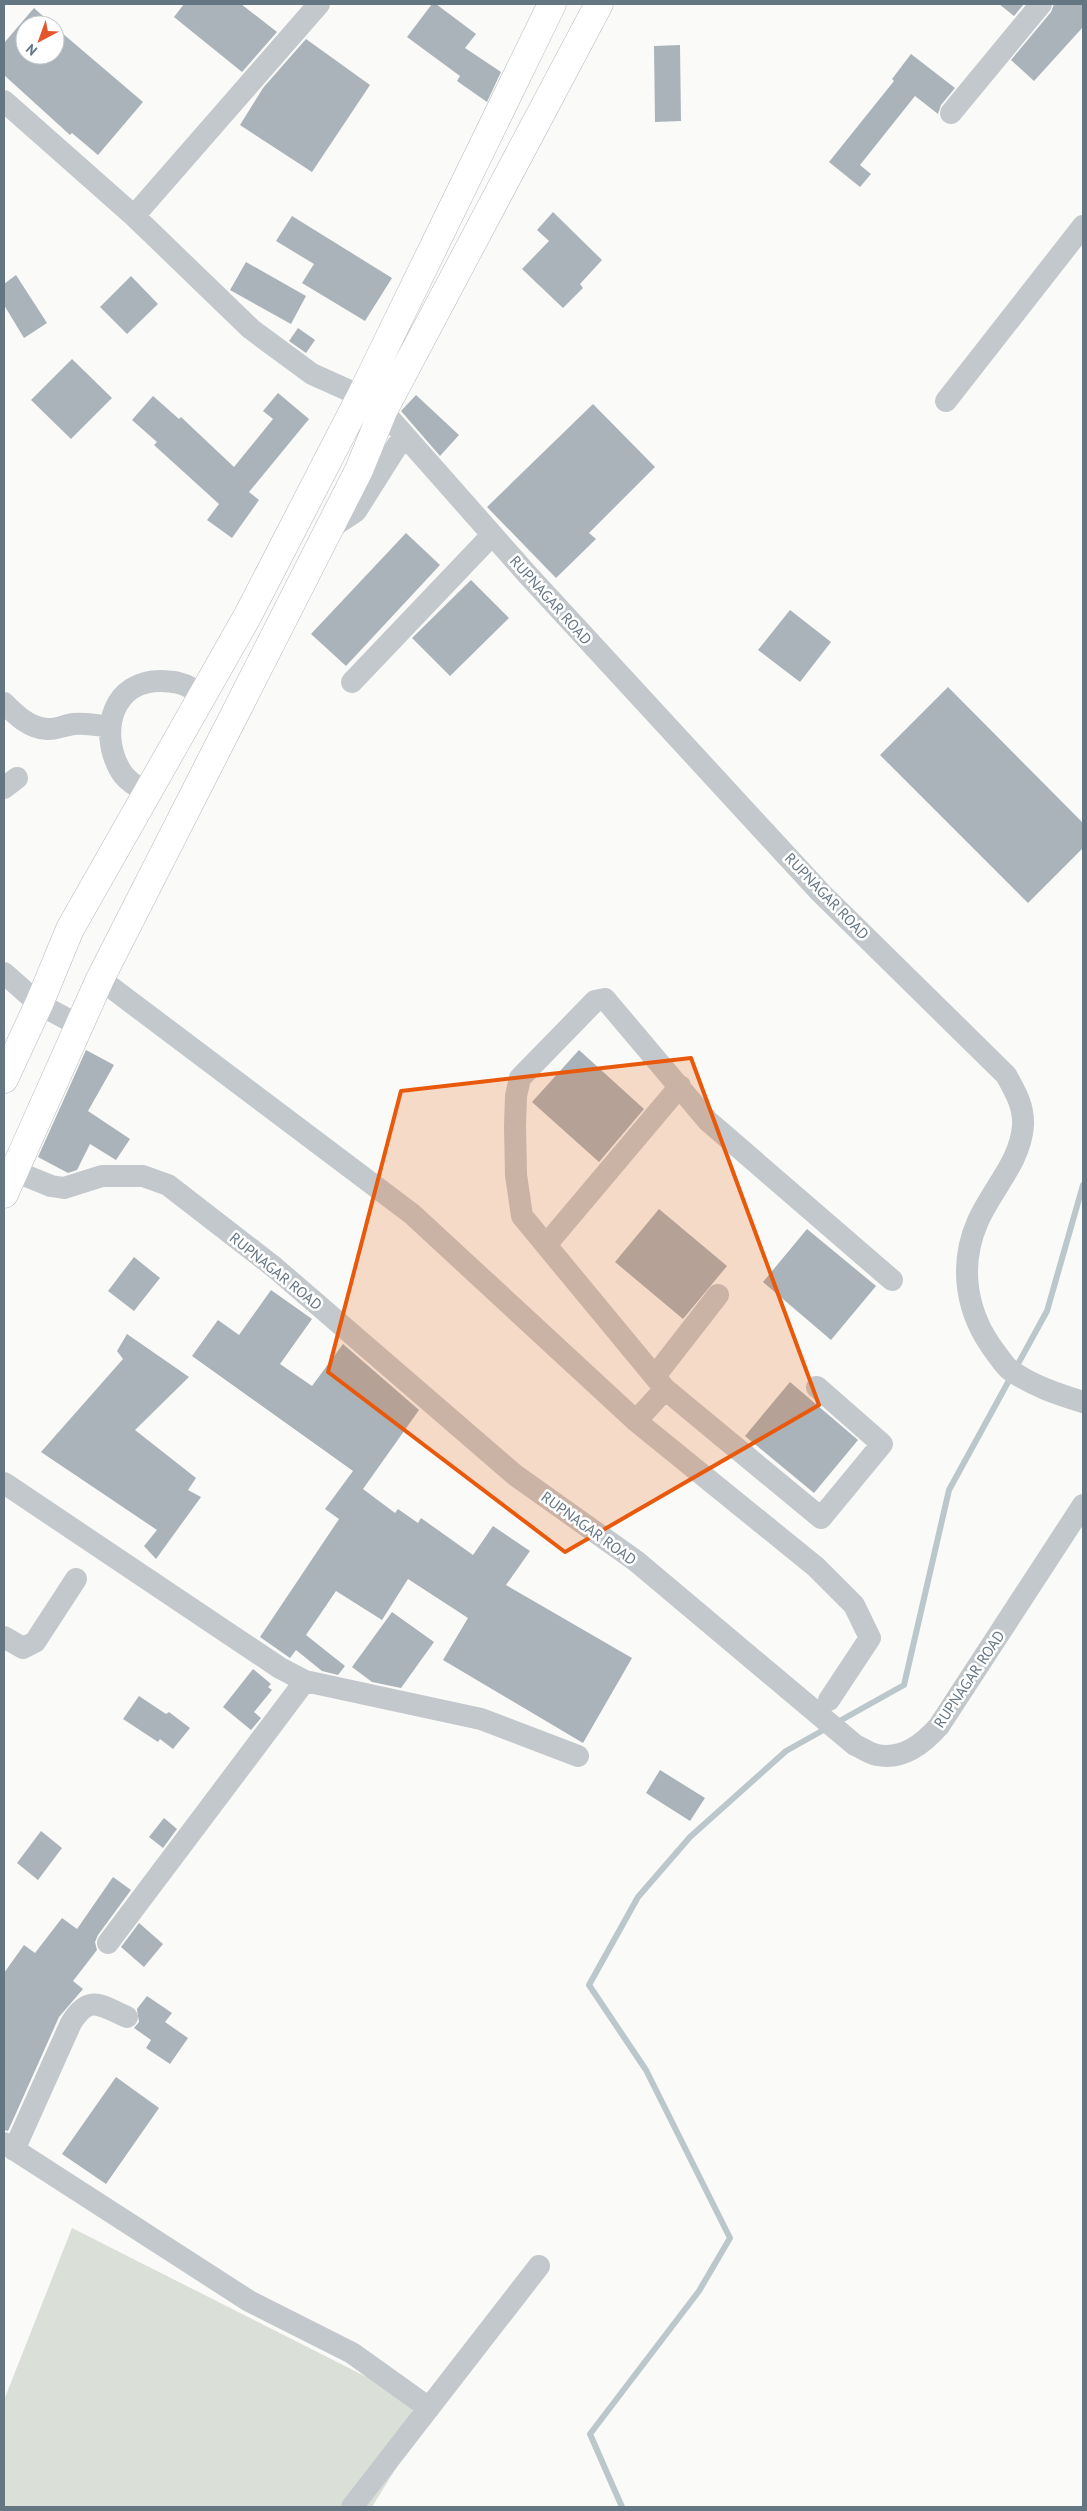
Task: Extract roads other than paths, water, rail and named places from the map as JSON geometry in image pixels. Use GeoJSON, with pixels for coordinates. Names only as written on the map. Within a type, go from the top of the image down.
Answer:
{"type":"FeatureCollection","features":[{"type":"Feature","properties":{"kind":"main road"},"geometry":{"type":"LineString","coordinates":[[7,1178],[100,979],[359,470],[372,404],[552,4]]}},
{"type":"Feature","properties":{"kind":"main road"},"geometry":{"type":"LineString","coordinates":[[4,1079],[39,1004],[70,928],[247,617],[372,404],[598,4]]}},
{"type":"Feature","properties":{"kind":"street"},"geometry":{"type":"LineString","coordinates":[[134,216],[319,4]]}},
{"type":"Feature","properties":{"kind":"street"},"geometry":{"type":"LineString","coordinates":[[951,113],[1041,4]]}},
{"type":"Feature","properties":{"kind":"street"},"geometry":{"type":"LineString","coordinates":[[4,101],[134,216],[251,329],[312,374],[372,404]]}},
{"type":"Feature","properties":{"kind":"street"},"geometry":{"type":"LineString","coordinates":[[946,401],[1083,226]]}},
{"type":"Feature","properties":{"kind":"street","name":"RUPNAGAR ROAD"},"geometry":{"type":"LineString","coordinates":[[372,404],[404,435],[492,535],[821,893],[1006,1075],[1019,1099],[1023,1125],[1017,1150],[978,1221],[965,1262],[970,1308],[986,1340],[1017,1374],[1042,1390],[1083,1402]]}},
{"type":"Feature","properties":{"kind":"street"},"geometry":{"type":"LineString","coordinates":[[329,529],[356,512],[404,435]]}},
{"type":"Feature","properties":{"kind":"street"},"geometry":{"type":"LineString","coordinates":[[352,682],[492,535]]}},
{"type":"Feature","properties":{"kind":"street"},"geometry":{"type":"LineString","coordinates":[[147,793],[130,782],[119,767],[109,728],[114,710],[123,696],[138,684],[154,681],[179,682],[191,688]]}},
{"type":"Feature","properties":{"kind":"street"},"geometry":{"type":"LineString","coordinates":[[4,703],[22,720],[36,727],[49,730],[75,724],[92,724],[109,728]]}},
{"type":"Feature","properties":{"kind":"street"},"geometry":{"type":"LineString","coordinates":[[4,973],[39,1004],[78,1025]]}},
{"type":"Feature","properties":{"kind":"street"},"geometry":{"type":"LineString","coordinates":[[100,979],[412,1214],[636,1421],[816,1567],[854,1605],[870,1638],[825,1708]]}},
{"type":"Feature","properties":{"kind":"street"},"geometry":{"type":"LineString","coordinates":[[817,1387],[882,1444],[821,1518],[660,1383],[522,1216],[516,1175],[515,1126],[516,1096],[520,1078],[595,1001],[605,999],[708,1121],[892,1280]]}},
{"type":"Feature","properties":{"kind":"street"},"geometry":{"type":"LineString","coordinates":[[546,1245],[680,1086]]}},
{"type":"Feature","properties":{"kind":"street","name":"RUPNAGAR ROAD"},"geometry":{"type":"LineString","coordinates":[[7,1178],[64,1188],[102,1176],[143,1176],[168,1185],[274,1267],[515,1474],[636,1561],[825,1708],[842,1734],[855,1745],[877,1755],[898,1755],[920,1746],[939,1726],[1083,1505]]}},
{"type":"Feature","properties":{"kind":"street"},"geometry":{"type":"LineString","coordinates":[[636,1421],[718,1295]]}},
{"type":"Feature","properties":{"kind":"street"},"geometry":{"type":"LineString","coordinates":[[4,1483],[280,1668],[305,1681],[481,1719],[578,1756]]}},
{"type":"Feature","properties":{"kind":"street"},"geometry":{"type":"LineString","coordinates":[[4,1637],[22,1648],[35,1642],[76,1579]]}},
{"type":"Feature","properties":{"kind":"street"},"geometry":{"type":"LineString","coordinates":[[108,1943],[305,1681]]}},
{"type":"Feature","properties":{"kind":"street"},"geometry":{"type":"LineString","coordinates":[[127,2017],[100,2005],[89,2004],[79,2010],[70,2023],[9,2147],[249,2301],[352,2353],[429,2408]]}},
{"type":"Feature","properties":{"kind":"street"},"geometry":{"type":"LineString","coordinates":[[352,2507],[539,2266]]}},
{"type":"Feature","properties":{"kind":"waterway"},"geometry":{"type":"LineString","coordinates":[[836,1723],[904,1685],[949,1490],[1047,1311],[1083,1185]]}},
{"type":"Feature","properties":{"kind":"waterway"},"geometry":{"type":"LineString","coordinates":[[622,2507],[590,2434],[699,2291],[730,2238],[646,2070],[589,1985],[638,1897],[690,1837],[786,1751],[827,1728]]}}]}
